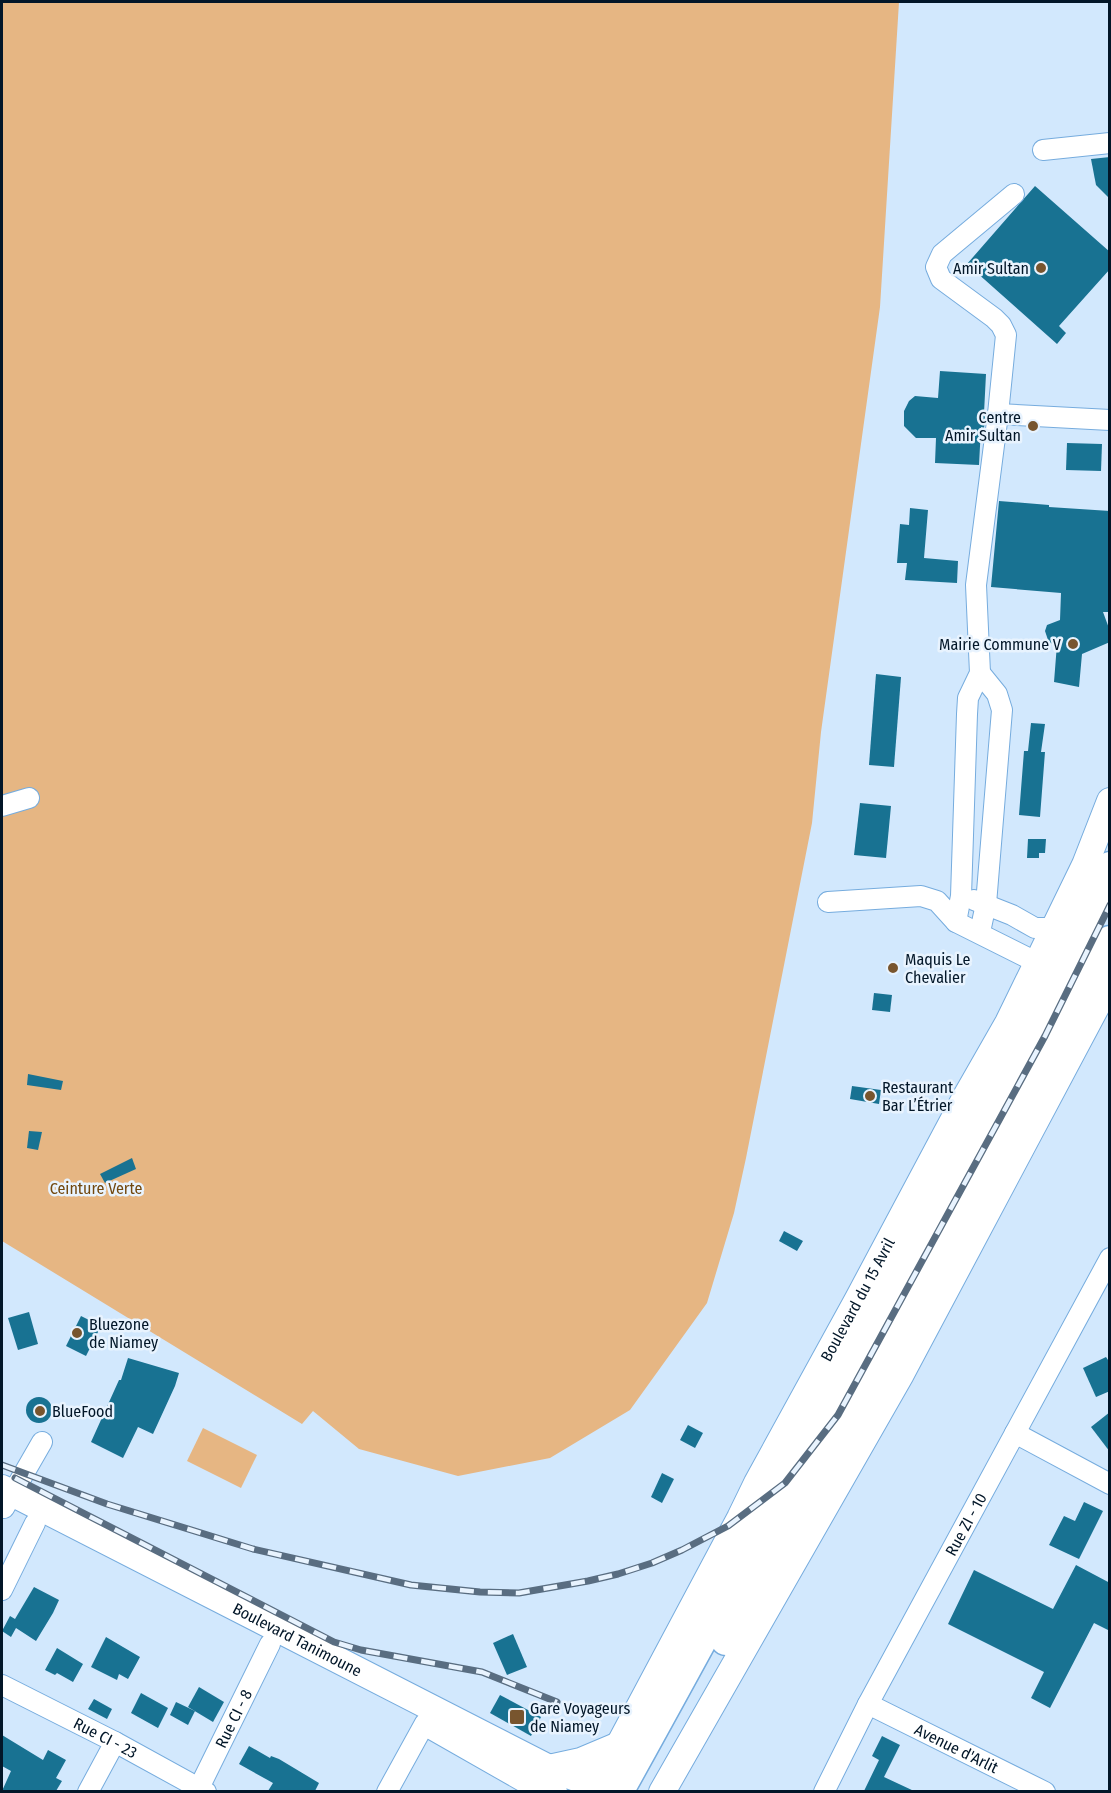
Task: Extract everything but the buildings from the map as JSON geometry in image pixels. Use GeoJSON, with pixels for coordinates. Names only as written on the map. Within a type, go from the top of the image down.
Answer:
{"type":"FeatureCollection","features":[{"type":"Feature","properties":{"kind":"highway","name":"Boulevard du 15 Avril"},"geometry":{"type":"LineString","coordinates":[[601,1789],[739,1574],[785,1483],[1039,1015],[1070,955],[1110,867]]}},
{"type":"Feature","properties":{"kind":"highway"},"geometry":{"type":"LineString","coordinates":[[641,1791],[736,1621],[808,1502],[882,1368],[1068,1024],[1110,941]]}},
{"type":"Feature","properties":{"kind":"main road","name":"Boulevard du 15 Avril"},"geometry":{"type":"LineString","coordinates":[[601,1789],[618,1745],[757,1483],[1008,1023],[1085,865],[1110,801]]}},
{"type":"Feature","properties":{"kind":"main road"},"geometry":{"type":"LineString","coordinates":[[662,1791],[895,1384],[1110,981]]}},
{"type":"Feature","properties":{"kind":"main road","name":"Boulevard Tanimoune"},"geometry":{"type":"LineString","coordinates":[[5,1499],[517,1763],[545,1784],[601,1789]]}},
{"type":"Feature","properties":{"kind":"main road","name":"Boulevard Tanimoune"},"geometry":{"type":"LineString","coordinates":[[5,1499],[35,1523],[425,1723],[517,1763]]}},
{"type":"Feature","properties":{"kind":"main road"},"geometry":{"type":"LineString","coordinates":[[545,1784],[581,1761],[618,1745]]}},
{"type":"Feature","properties":{"kind":"street"},"geometry":{"type":"LineString","coordinates":[[1042,150],[1110,143]]}},
{"type":"Feature","properties":{"kind":"street"},"geometry":{"type":"LineString","coordinates":[[956,922],[961,896],[966,714],[968,699],[981,673],[976,585],[1006,335],[994,318],[941,279],[936,267],[942,254],[1014,194]]}},
{"type":"Feature","properties":{"kind":"street"},"geometry":{"type":"LineString","coordinates":[[998,414],[1110,420]]}},
{"type":"Feature","properties":{"kind":"street"},"geometry":{"type":"LineString","coordinates":[[980,932],[986,904],[1002,710],[997,694],[981,673]]}},
{"type":"Feature","properties":{"kind":"street"},"geometry":{"type":"LineString","coordinates":[[2,806],[29,798]]}},
{"type":"Feature","properties":{"kind":"street"},"geometry":{"type":"LineString","coordinates":[[828,902],[921,896],[937,901],[961,896],[986,904],[1035,928],[1055,928]]}},
{"type":"Feature","properties":{"kind":"street"},"geometry":{"type":"LineString","coordinates":[[937,901],[956,922],[1038,963]]}},
{"type":"Feature","properties":{"kind":"street","name":"Rue ZI - 10"},"geometry":{"type":"LineString","coordinates":[[824,1791],[868,1704],[1110,1257]]}},
{"type":"Feature","properties":{"kind":"street"},"geometry":{"type":"LineString","coordinates":[[1015,1433],[1110,1484]]}},
{"type":"Feature","properties":{"kind":"street"},"geometry":{"type":"LineString","coordinates":[[5,1499],[42,1442]]}},
{"type":"Feature","properties":{"kind":"street"},"geometry":{"type":"LineString","coordinates":[[2,1590],[35,1523]]}},
{"type":"Feature","properties":{"kind":"street","name":"Rue CI - 8"},"geometry":{"type":"LineString","coordinates":[[201,1790],[270,1644]]}},
{"type":"Feature","properties":{"kind":"street","name":"Rue CI - 23"},"geometry":{"type":"LineString","coordinates":[[2,1685],[115,1742],[201,1790]]}},
{"type":"Feature","properties":{"kind":"street","name":"Avenue d'Arlit"},"geometry":{"type":"LineString","coordinates":[[868,1704],[1045,1791]]}},
{"type":"Feature","properties":{"kind":"street"},"geometry":{"type":"LineString","coordinates":[[387,1791],[425,1723]]}},
{"type":"Feature","properties":{"kind":"street"},"geometry":{"type":"LineString","coordinates":[[88,1791],[115,1742]]}},
{"type":"Feature","properties":{"kind":"green space","name":"Ceinture Verte"},"geometry":{"type":"Polygon","coordinates":[[[2,2],[899,2],[880,307],[821,732],[812,823],[734,1213],[707,1303],[630,1410],[550,1458],[458,1476],[359,1449],[313,1411],[302,1424],[2,1241],[2,2]]]}},
{"type":"Feature","properties":{"kind":"green space"},"geometry":{"type":"Polygon","coordinates":[[[203,1428],[257,1455],[241,1488],[187,1461],[203,1428]]]}},
{"type":"Feature","properties":{"kind":"railway"},"geometry":{"type":"LineString","coordinates":[[2,1465],[107,1504],[253,1549],[411,1585],[480,1592],[519,1593],[618,1574],[682,1550],[728,1526],[785,1483],[838,1415],[1045,1036],[1110,905]]}},
{"type":"Feature","properties":{"kind":"railway"},"geometry":{"type":"LineString","coordinates":[[15,1478],[334,1642],[361,1650],[482,1672],[557,1702]]}},
{"type":"Feature","properties":{"kind":"place","name":"Amir Sultan"},"geometry":{"type":"Point","coordinates":[1041,268]}},
{"type":"Feature","properties":{"kind":"place","name":"Centre Amir Sultan"},"geometry":{"type":"Point","coordinates":[1033,426]}},
{"type":"Feature","properties":{"kind":"place","name":"Mairie Commune V"},"geometry":{"type":"Point","coordinates":[1073,644]}},
{"type":"Feature","properties":{"kind":"place","name":"Maquis Le Chevalier"},"geometry":{"type":"Point","coordinates":[893,968]}},
{"type":"Feature","properties":{"kind":"place","name":"Restaurant Bar L’Étrier"},"geometry":{"type":"Point","coordinates":[870,1096]}},
{"type":"Feature","properties":{"kind":"place","name":"Bluezone de Niamey"},"geometry":{"type":"Point","coordinates":[77,1333]}},
{"type":"Feature","properties":{"kind":"place","name":"BlueFood"},"geometry":{"type":"Point","coordinates":[40,1411]}},
{"type":"Feature","properties":{"kind":"place","name":"Gare Voyageurs de Niamey"},"geometry":{"type":"Point","coordinates":[517,1717]}}]}
